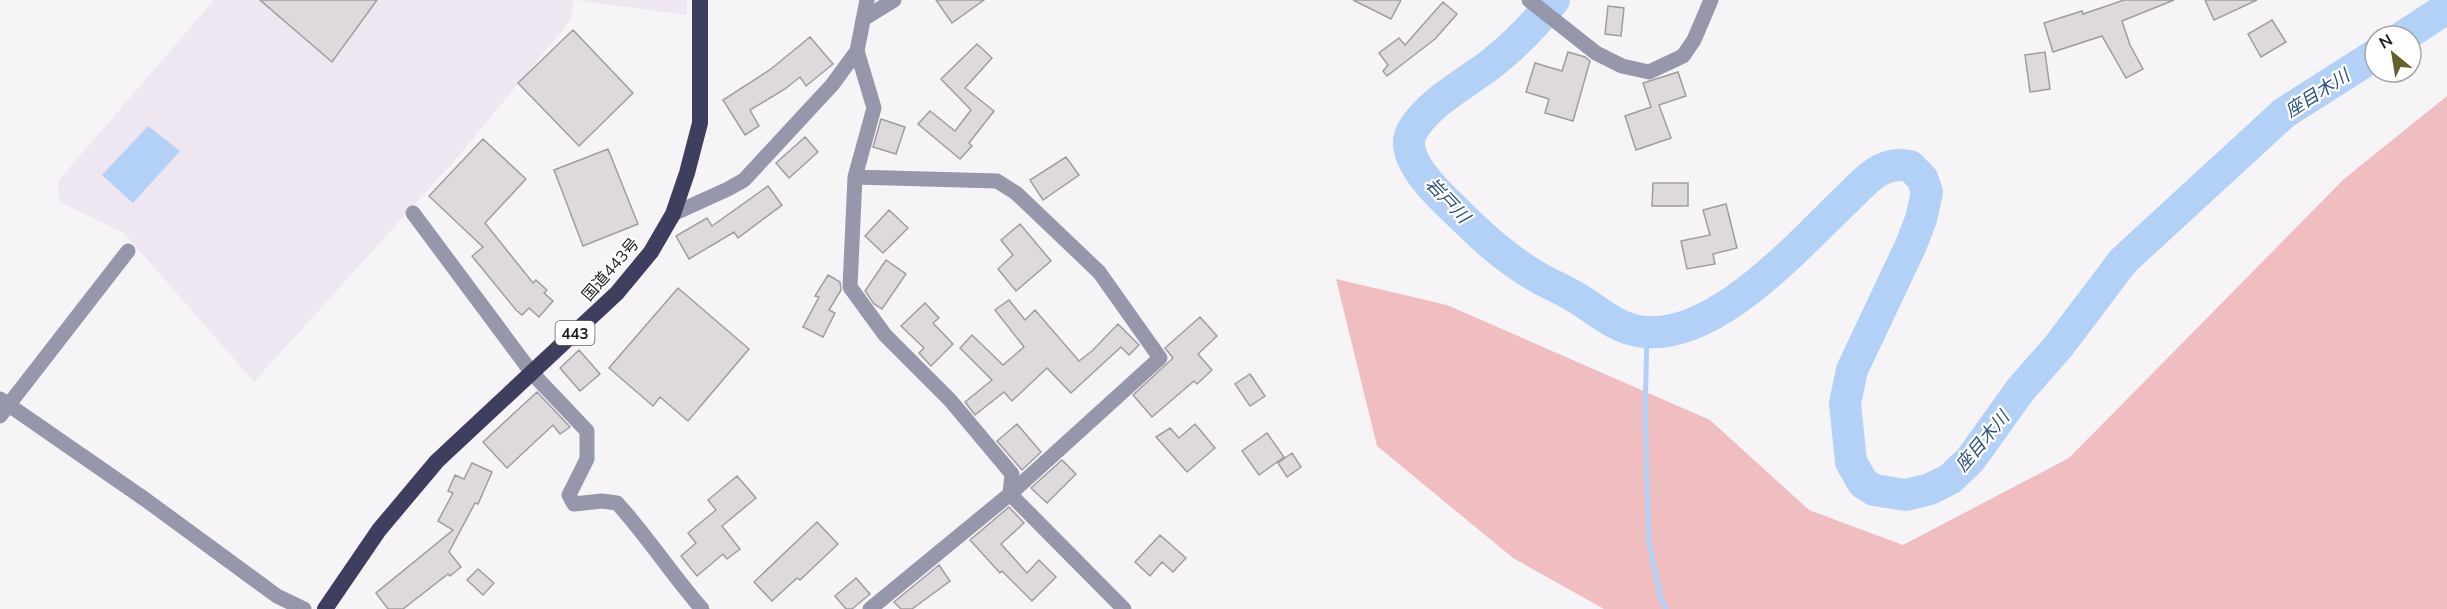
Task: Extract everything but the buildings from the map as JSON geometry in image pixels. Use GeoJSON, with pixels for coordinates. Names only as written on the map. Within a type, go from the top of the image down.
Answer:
{"type":"FeatureCollection","features":[{"type":"Feature","properties":{"kind":"highway","name":"国道443号"},"geometry":{"type":"LineString","coordinates":[[325,609],[379,530],[437,461],[617,293],[651,252],[673,214],[700,123],[700,0]]}},
{"type":"Feature","properties":{"kind":"street"},"geometry":{"type":"LineString","coordinates":[[673,214],[744,180],[832,85],[857,51],[867,0]]}},
{"type":"Feature","properties":{"kind":"street"},"geometry":{"type":"LineString","coordinates":[[863,19],[894,0]]}},
{"type":"Feature","properties":{"kind":"street"},"geometry":{"type":"LineString","coordinates":[[1529,0],[1596,53],[1622,66],[1649,72],[1683,56],[1694,40],[1711,0]]}},
{"type":"Feature","properties":{"kind":"street"},"geometry":{"type":"LineString","coordinates":[[857,51],[874,108],[855,177],[850,287],[885,335],[950,400],[1012,474],[1010,494]]}},
{"type":"Feature","properties":{"kind":"street"},"geometry":{"type":"LineString","coordinates":[[855,177],[997,181],[1016,193],[1098,272],[1160,358],[1010,494],[870,609]]}},
{"type":"Feature","properties":{"kind":"street"},"geometry":{"type":"LineString","coordinates":[[413,213],[532,373],[587,430],[587,459],[569,495],[574,504],[602,501],[617,503],[642,530],[676,580],[702,609]]}},
{"type":"Feature","properties":{"kind":"street"},"geometry":{"type":"LineString","coordinates":[[128,251],[3,407],[146,500],[278,596],[304,609]]}},
{"type":"Feature","properties":{"kind":"street"},"geometry":{"type":"LineString","coordinates":[[1010,494],[1124,609]]}},
{"type":"Feature","properties":{"kind":"shaded area"},"geometry":{"type":"Polygon","coordinates":[[[214,0],[574,0],[570,21],[462,152],[254,382],[124,233],[60,202],[57,182],[214,0]]]}},
{"type":"Feature","properties":{"kind":"shaded area"},"geometry":{"type":"Polygon","coordinates":[[[580,0],[687,0],[687,15],[580,1],[580,0]]]}},
{"type":"Feature","properties":{"kind":"shaded area"},"geometry":{"type":"Polygon","coordinates":[[[2447,96],[2447,609],[1604,609],[1513,558],[1377,446],[1336,279],[1447,305],[1710,420],[1809,510],[1903,545],[2069,458],[2344,179],[2447,96]]]}},
{"type":"Feature","properties":{"kind":"water"},"geometry":{"type":"Polygon","coordinates":[[[148,126],[180,151],[133,203],[102,175],[148,126]]]}},
{"type":"Feature","properties":{"kind":"waterway","name":"座目木川"},"geometry":{"type":"LineString","coordinates":[[1554,0],[1508,49],[1438,102],[1419,121],[1409,141],[1410,152],[1422,174],[1439,195],[1474,229],[1505,256],[1528,271],[1571,294],[1621,326],[1638,331],[1667,331],[1696,322],[1725,307],[1753,286],[1876,172],[1892,166],[1910,166],[1922,178],[1927,192],[1921,219],[1852,370],[1845,403],[1851,462],[1863,483],[1874,490],[1906,495],[1930,489],[1950,479],[1970,460],[2021,389],[2058,347],[2123,261],[2284,113],[2363,63]]}},
{"type":"Feature","properties":{"kind":"waterway","name":"座目木川"},"geometry":{"type":"LineString","coordinates":[[2422,24],[2447,8]]}},
{"type":"Feature","properties":{"kind":"waterway"},"geometry":{"type":"LineString","coordinates":[[1647,331],[1645,417],[1649,544],[1661,598],[1666,609]]}},
{"type":"Feature","properties":{"kind":"water label","name":"岩戸川"},"geometry":{"type":"Point","coordinates":[1448,200]}}]}
